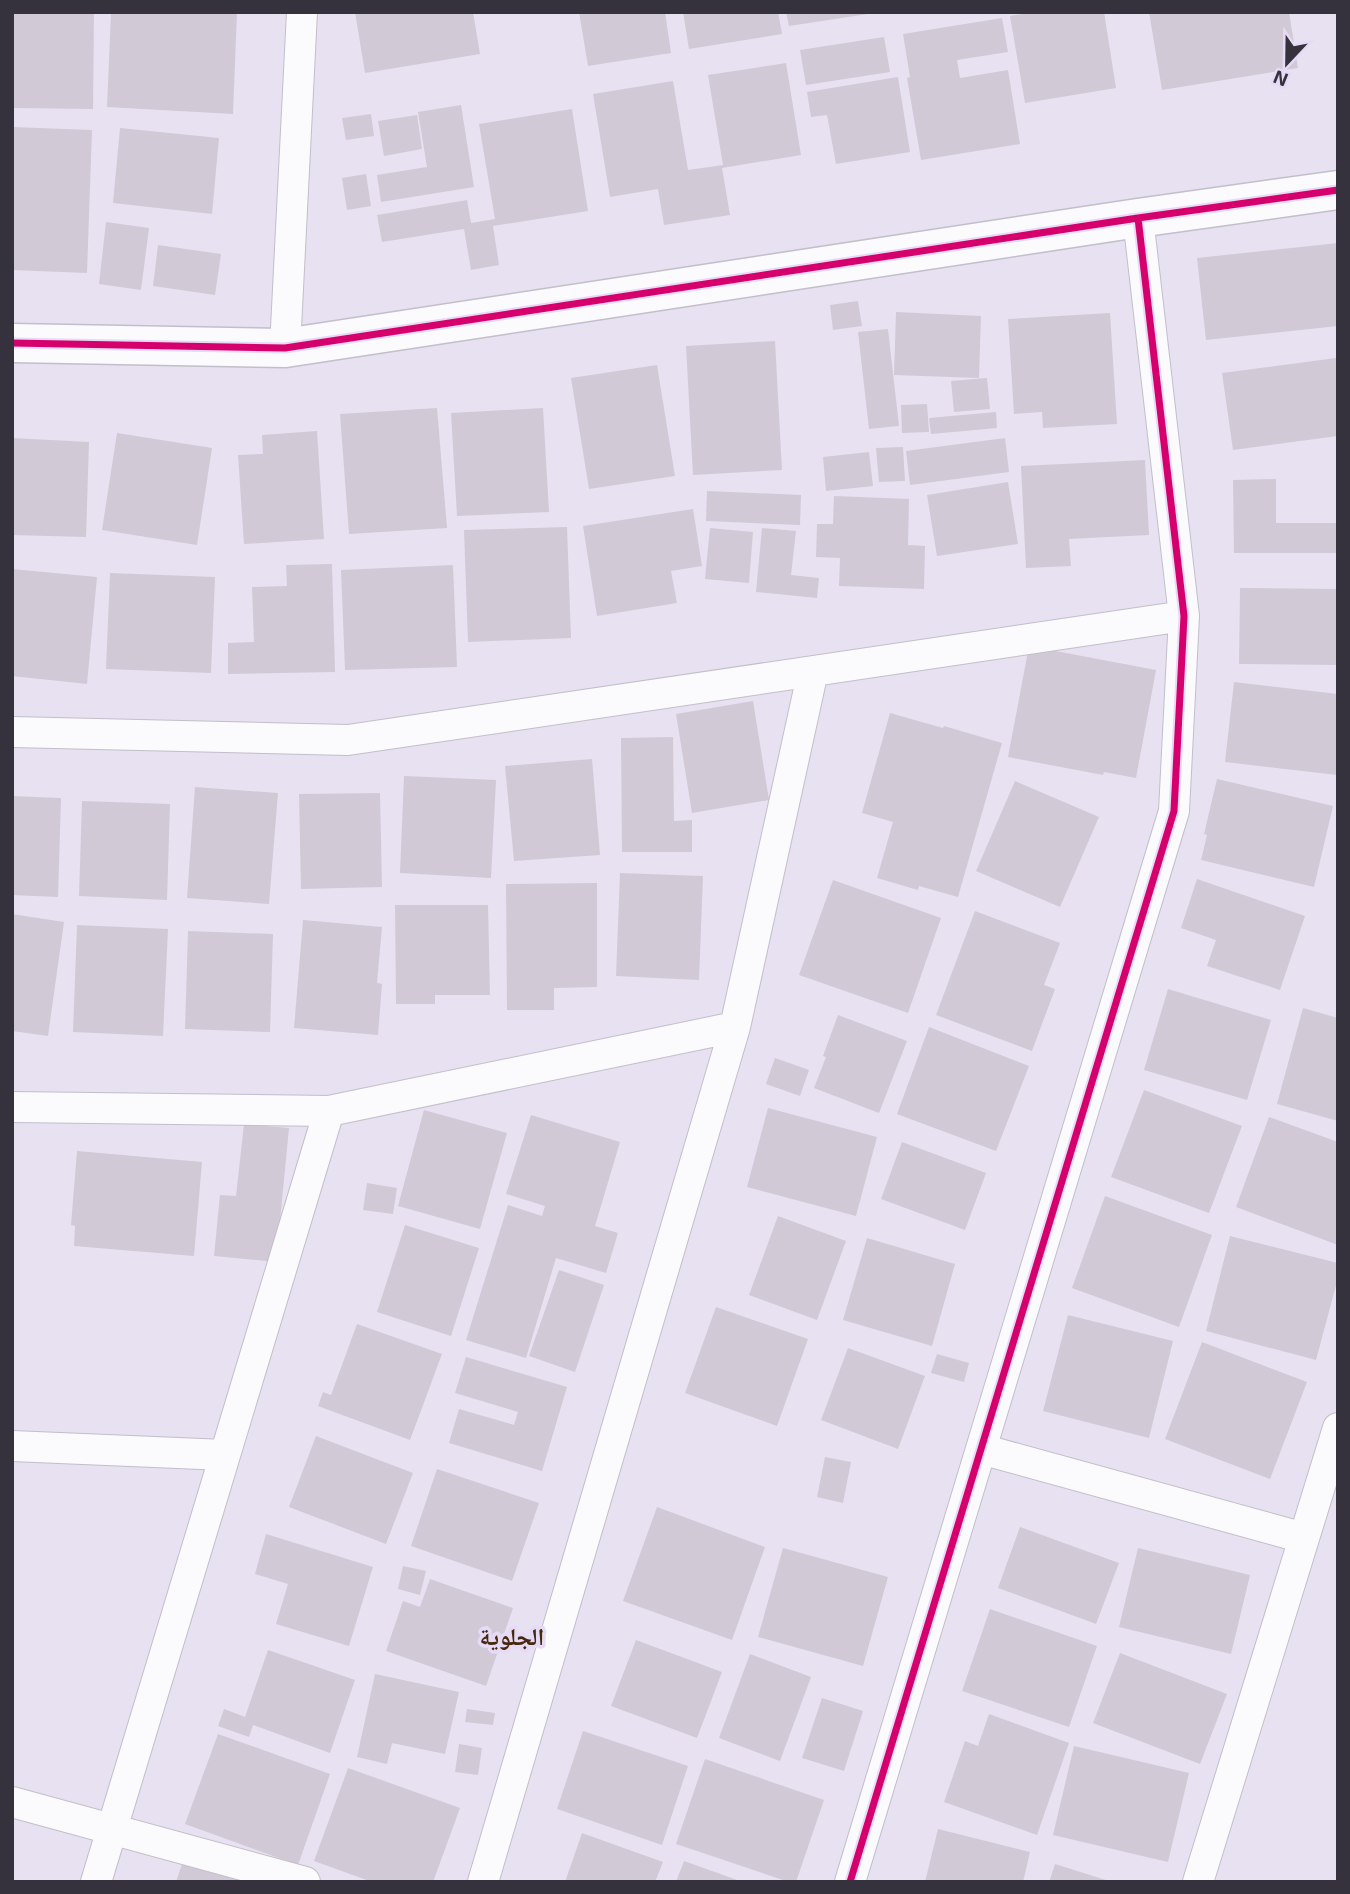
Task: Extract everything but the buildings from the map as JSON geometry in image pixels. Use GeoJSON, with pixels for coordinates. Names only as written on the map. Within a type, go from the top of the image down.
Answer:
{"type":"FeatureCollection","features":[{"type":"Feature","properties":{"kind":"street"},"geometry":{"type":"LineString","coordinates":[[285,348],[302,12]]}},
{"type":"Feature","properties":{"kind":"street"},"geometry":{"type":"LineString","coordinates":[[12,343],[285,348],[1338,190]]}},
{"type":"Feature","properties":{"kind":"street"},"geometry":{"type":"LineString","coordinates":[[850,1882],[1174,811],[1184,616],[1138,218]]}},
{"type":"Feature","properties":{"kind":"street"},"geometry":{"type":"LineString","coordinates":[[12,732],[348,740],[1184,616]]}},
{"type":"Feature","properties":{"kind":"street"},"geometry":{"type":"LineString","coordinates":[[483,1882],[735,1027],[813,671]]}},
{"type":"Feature","properties":{"kind":"street"},"geometry":{"type":"LineString","coordinates":[[12,1107],[329,1111],[735,1027]]}},
{"type":"Feature","properties":{"kind":"street"},"geometry":{"type":"LineString","coordinates":[[96,1882],[329,1111]]}},
{"type":"Feature","properties":{"kind":"street"},"geometry":{"type":"LineString","coordinates":[[1198,1882],[1338,1429]]}},
{"type":"Feature","properties":{"kind":"street"},"geometry":{"type":"LineString","coordinates":[[12,1446],[225,1455]]}},
{"type":"Feature","properties":{"kind":"street"},"geometry":{"type":"LineString","coordinates":[[981,1449],[1304,1538]]}},
{"type":"Feature","properties":{"kind":"street"},"geometry":{"type":"LineString","coordinates":[[12,1802],[305,1882]]}},
{"type":"Feature","properties":{"kind":"cycle path"},"geometry":{"type":"LineString","coordinates":[[12,343],[285,348],[1338,190]]}},
{"type":"Feature","properties":{"kind":"cycle path"},"geometry":{"type":"LineString","coordinates":[[850,1882],[1174,811],[1184,616],[1138,218]]}},
{"type":"Feature","properties":{"kind":"district","name":"الجلوية"},"geometry":{"type":"Point","coordinates":[512,1637]}}]}
